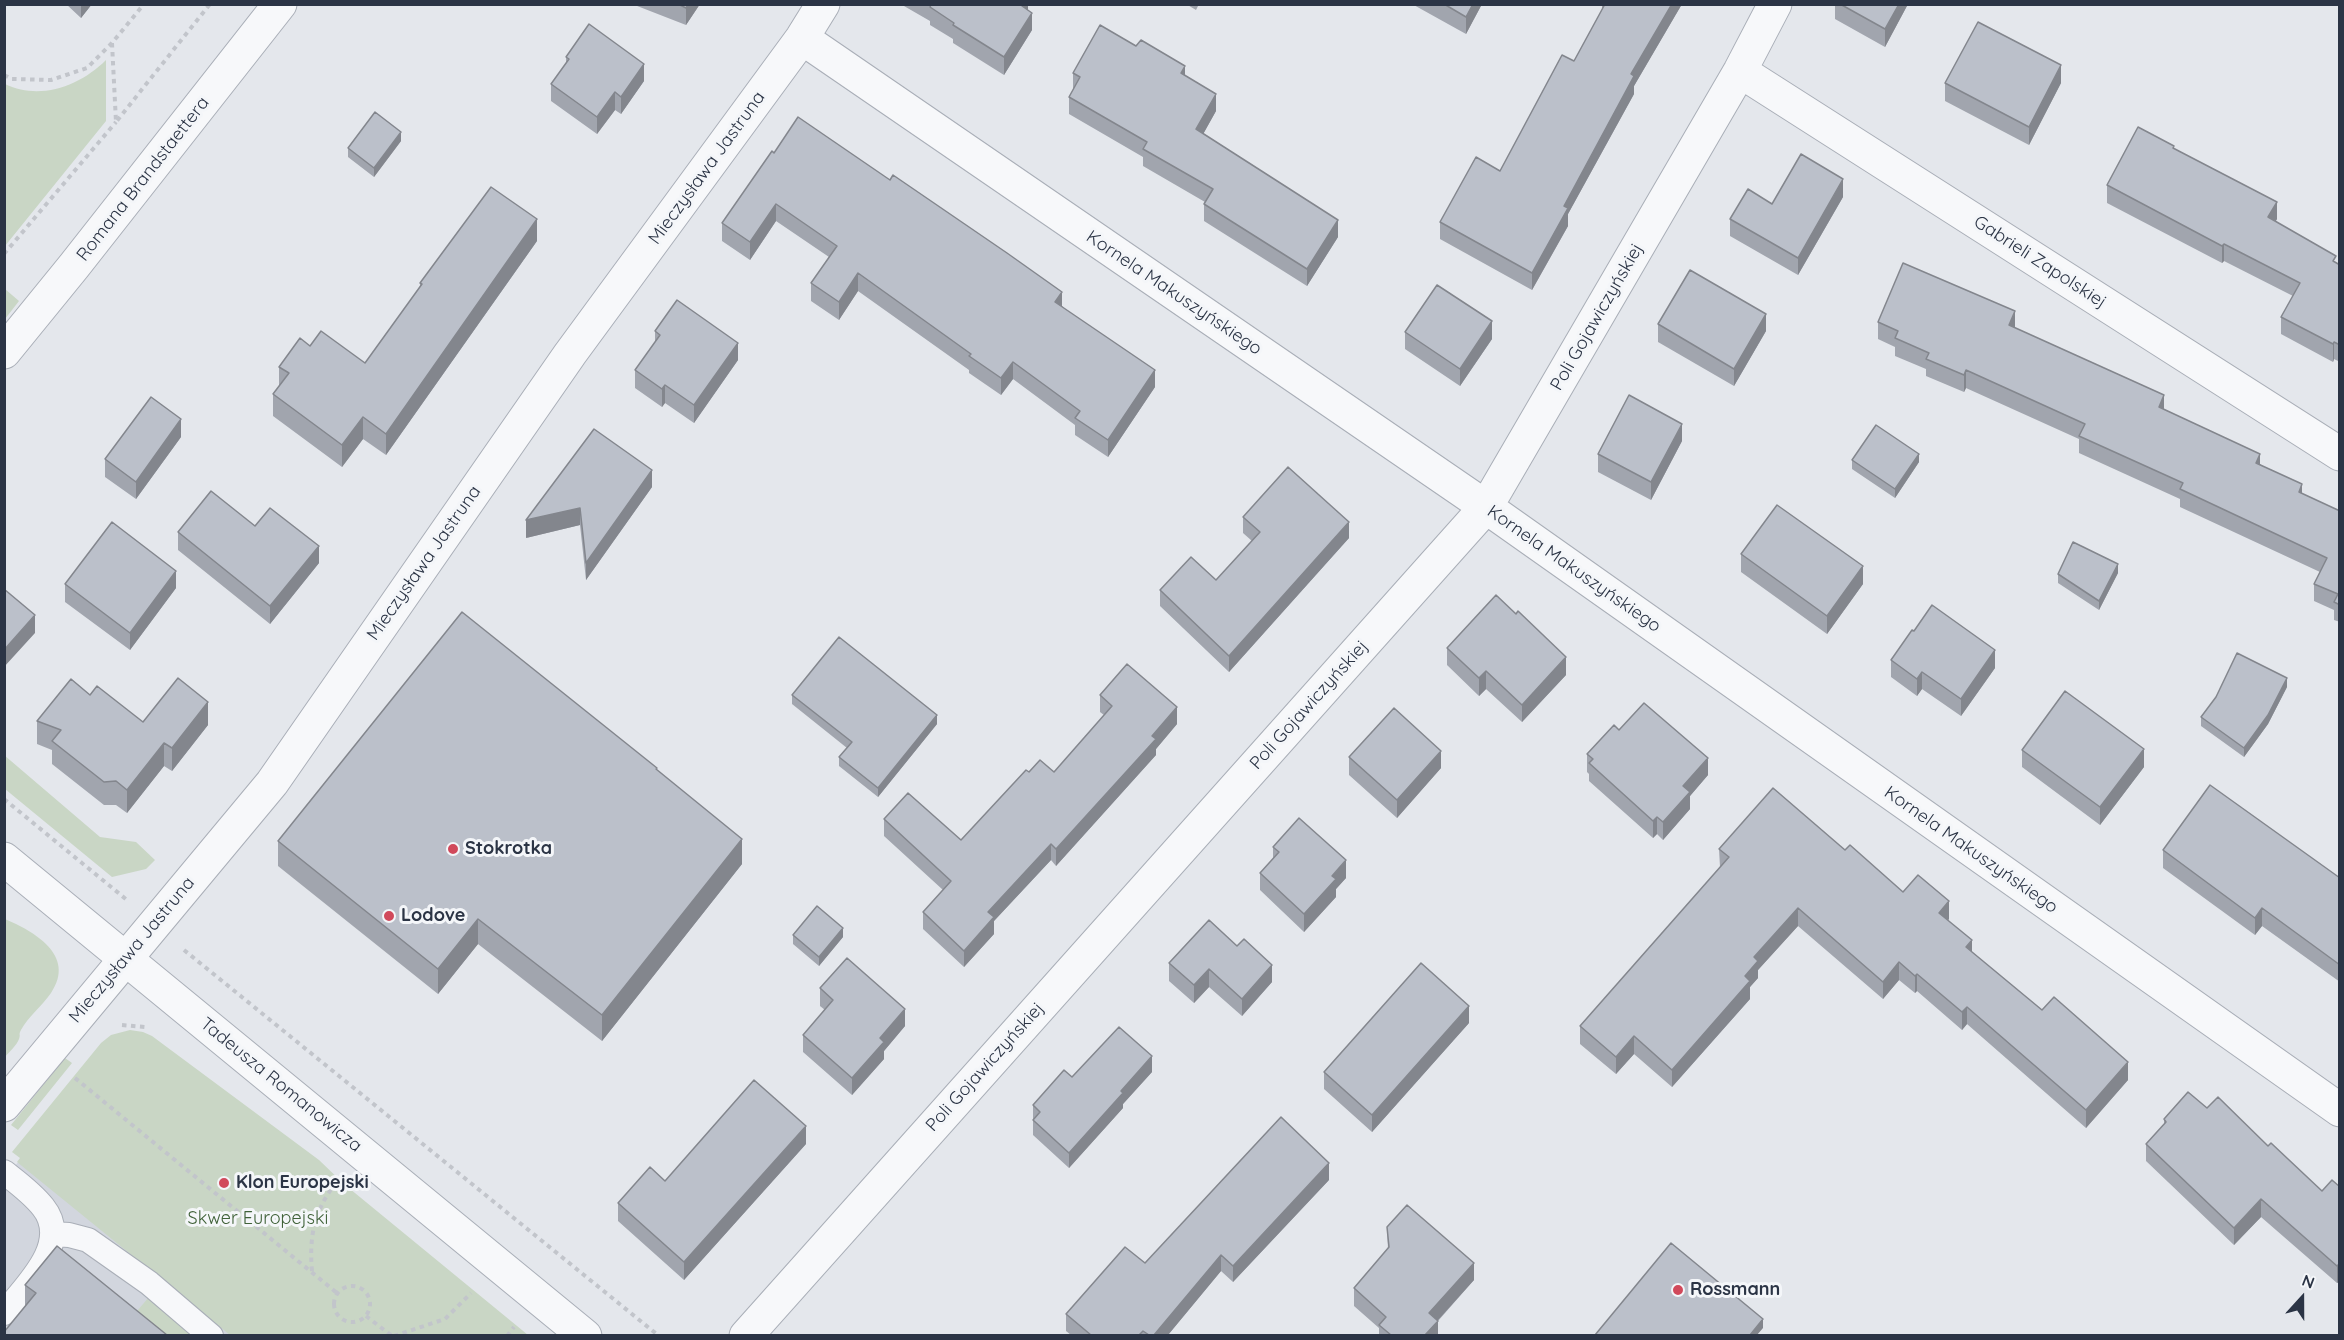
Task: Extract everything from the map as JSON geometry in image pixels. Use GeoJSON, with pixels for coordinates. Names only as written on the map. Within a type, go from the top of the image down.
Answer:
{"type":"FeatureCollection","features":[{"type":"Feature","properties":{"kind":"street","name":"Romana Brandstaettera"},"geometry":{"type":"LineString","coordinates":[[4,352],[280,4]]}},
{"type":"Feature","properties":{"kind":"street","name":"Mieczysława Jastruna"},"geometry":{"type":"LineString","coordinates":[[4,1105],[272,783],[570,354],[802,38],[823,4]]}},
{"type":"Feature","properties":{"kind":"street","name":"Poli Gojawiczyńskiej"},"geometry":{"type":"LineString","coordinates":[[746,1335],[1486,507],[1740,71],[1775,4]]}},
{"type":"Feature","properties":{"kind":"street","name":"Kornela Makuszyńskiego"},"geometry":{"type":"LineString","coordinates":[[802,38],[1486,507],[2340,1110]]}},
{"type":"Feature","properties":{"kind":"street","name":"Gabrieli Zapolskiej"},"geometry":{"type":"LineString","coordinates":[[1740,71],[2340,454]]}},
{"type":"Feature","properties":{"kind":"street","name":"Tadeusza Romanowicza"},"geometry":{"type":"LineString","coordinates":[[4,859],[585,1335]]}},
{"type":"Feature","properties":{"kind":"lane"},"geometry":{"type":"LineString","coordinates":[[4,1172],[45,1209],[51,1221],[53,1234],[46,1258],[37,1273],[4,1313]]}},
{"type":"Feature","properties":{"kind":"lane"},"geometry":{"type":"LineString","coordinates":[[53,1234],[88,1240],[149,1283],[211,1335]]}},
{"type":"Feature","properties":{"kind":"path"},"geometry":{"type":"LineString","coordinates":[[4,75],[12,79],[51,80],[87,68],[112,43],[144,4]]}},
{"type":"Feature","properties":{"kind":"path"},"geometry":{"type":"LineString","coordinates":[[4,254],[116,122],[210,4]]}},
{"type":"Feature","properties":{"kind":"path"},"geometry":{"type":"LineString","coordinates":[[112,43],[116,122]]}},
{"type":"Feature","properties":{"kind":"path"},"geometry":{"type":"LineString","coordinates":[[4,799],[211,974],[659,1335]]}},
{"type":"Feature","properties":{"kind":"path"},"geometry":{"type":"LineString","coordinates":[[69,1073],[337,1293]]}},
{"type":"Feature","properties":{"kind":"path"},"geometry":{"type":"LineString","coordinates":[[312,1272],[310,1252],[316,1213],[338,1181]]}},
{"type":"Feature","properties":{"kind":"path"},"geometry":{"type":"LineString","coordinates":[[351,1285],[362,1288],[370,1304],[366,1316],[355,1322],[349,1322],[338,1316],[334,1304],[337,1293],[340,1289],[351,1285]]}},
{"type":"Feature","properties":{"kind":"path"},"geometry":{"type":"LineString","coordinates":[[366,1316],[393,1335],[444,1319],[478,1286]]}},
{"type":"Feature","properties":{"kind":"shaded area"},"geometry":{"type":"Polygon","coordinates":[[[33,1144],[268,1336],[5,1336],[5,1178],[33,1144]]]}},
{"type":"Feature","properties":{"kind":"green space"},"geometry":{"type":"Polygon","coordinates":[[[106,60],[106,121],[5,246],[5,84],[32,91],[59,88],[84,77],[106,60]]]}},
{"type":"Feature","properties":{"kind":"green space"},"geometry":{"type":"Polygon","coordinates":[[[5,289],[19,301],[5,319],[5,289]]]}},
{"type":"Feature","properties":{"kind":"green space"},"geometry":{"type":"Polygon","coordinates":[[[4,755],[100,837],[136,842],[155,860],[146,869],[112,877],[5,789],[4,755]]]}},
{"type":"Feature","properties":{"kind":"green space"},"geometry":{"type":"Polygon","coordinates":[[[5,919],[28,930],[48,946],[59,967],[58,979],[51,993],[24,1025],[18,1041],[5,1057],[5,919]]]}},
{"type":"Feature","properties":{"kind":"green space","name":"Skwer Europejski"},"geometry":{"type":"Polygon","coordinates":[[[130,1030],[152,1036],[319,1160],[344,1184],[528,1335],[230,1335],[17,1162],[20,1158],[12,1152],[101,1043],[111,1035],[130,1030]]]}},
{"type":"Feature","properties":{"kind":"green space"},"geometry":{"type":"Polygon","coordinates":[[[65,1058],[72,1063],[18,1130],[11,1125],[65,1058]]]}},
{"type":"Feature","properties":{"kind":"green space"},"geometry":{"type":"Polygon","coordinates":[[[149,1297],[197,1335],[128,1335],[121,1330],[149,1297]]]}},
{"type":"Feature","properties":{"kind":"building"},"geometry":{"type":"Polygon","coordinates":[[[930,4],[1024,4],[1022,6],[1032,13],[1004,57],[953,25],[954,23],[930,7],[930,4]]]}},
{"type":"Feature","properties":{"kind":"building"},"geometry":{"type":"Polygon","coordinates":[[[1444,4],[1473,4],[1466,17],[1444,4]]]}},
{"type":"Feature","properties":{"kind":"building"},"geometry":{"type":"Polygon","coordinates":[[[1605,4],[1672,4],[1631,74],[1634,76],[1564,206],[1568,208],[1532,273],[1440,222],[1476,157],[1500,171],[1562,55],[1574,61],[1605,4]]]}},
{"type":"Feature","properties":{"kind":"building"},"geometry":{"type":"Polygon","coordinates":[[[1840,4],[1899,4],[1885,29],[1840,4]]]}},
{"type":"Feature","properties":{"kind":"building"},"geometry":{"type":"Polygon","coordinates":[[[1978,22],[2061,65],[2029,127],[1945,83],[1978,22]]]}},
{"type":"Feature","properties":{"kind":"building"},"geometry":{"type":"Polygon","coordinates":[[[589,24],[644,64],[621,97],[615,92],[597,117],[551,84],[569,59],[566,57],[589,24]]]}},
{"type":"Feature","properties":{"kind":"building"},"geometry":{"type":"Polygon","coordinates":[[[1100,25],[1136,46],[1141,40],[1185,66],[1181,73],[1216,94],[1196,129],[1338,220],[1307,269],[1204,204],[1213,189],[1143,149],[1147,142],[1069,97],[1080,77],[1073,73],[1100,25]]]}},
{"type":"Feature","properties":{"kind":"building"},"geometry":{"type":"Polygon","coordinates":[[[375,112],[401,132],[374,168],[348,148],[375,112]]]}},
{"type":"Feature","properties":{"kind":"building"},"geometry":{"type":"Polygon","coordinates":[[[798,117],[890,180],[893,175],[1007,253],[1062,292],[1055,302],[1155,370],[1108,440],[1075,418],[1080,411],[1013,362],[1001,378],[858,273],[839,302],[811,283],[837,246],[776,204],[750,242],[722,223],[798,117]]]}},
{"type":"Feature","properties":{"kind":"building"},"geometry":{"type":"Polygon","coordinates":[[[2138,127],[2174,146],[2173,148],[2277,202],[2268,217],[2336,256],[2333,261],[2340,265],[2340,345],[2334,342],[2333,344],[2281,317],[2300,283],[2224,244],[2222,246],[2107,185],[2138,127]]]}},
{"type":"Feature","properties":{"kind":"building"},"geometry":{"type":"Polygon","coordinates":[[[1801,154],[1843,179],[1798,258],[1730,219],[1748,189],[1772,204],[1801,154]]]}},
{"type":"Feature","properties":{"kind":"building"},"geometry":{"type":"Polygon","coordinates":[[[491,187],[537,219],[386,434],[363,417],[342,445],[273,394],[289,373],[279,367],[300,338],[310,346],[321,331],[365,363],[422,284],[420,283],[491,187]]]}},
{"type":"Feature","properties":{"kind":"building"},"geometry":{"type":"Polygon","coordinates":[[[1903,263],[2015,311],[2009,325],[2164,395],[2159,407],[2260,454],[2256,463],[2302,484],[2299,492],[2340,511],[2340,605],[2334,602],[2338,594],[2314,584],[2327,558],[2180,489],[2183,483],[2079,436],[2085,424],[1966,370],[1964,375],[1926,359],[1929,353],[1895,338],[1898,331],[1878,322],[1903,263]]]}},
{"type":"Feature","properties":{"kind":"building"},"geometry":{"type":"Polygon","coordinates":[[[1690,270],[1766,314],[1734,369],[1658,324],[1690,270]]]}},
{"type":"Feature","properties":{"kind":"building"},"geometry":{"type":"Polygon","coordinates":[[[1437,285],[1492,321],[1460,369],[1405,332],[1437,285]]]}},
{"type":"Feature","properties":{"kind":"building"},"geometry":{"type":"Polygon","coordinates":[[[677,300],[738,343],[694,405],[665,385],[662,389],[635,370],[660,335],[655,331],[677,300]]]}},
{"type":"Feature","properties":{"kind":"building"},"geometry":{"type":"Polygon","coordinates":[[[1629,395],[1682,424],[1651,482],[1598,454],[1629,395]]]}},
{"type":"Feature","properties":{"kind":"building"},"geometry":{"type":"Polygon","coordinates":[[[151,397],[181,419],[136,482],[105,459],[151,397]]]}},
{"type":"Feature","properties":{"kind":"building"},"geometry":{"type":"Polygon","coordinates":[[[1876,425],[1919,454],[1895,489],[1852,460],[1876,425]]]}},
{"type":"Feature","properties":{"kind":"building"},"geometry":{"type":"Polygon","coordinates":[[[594,429],[652,470],[586,563],[580,508],[526,520],[594,429]]]}},
{"type":"Feature","properties":{"kind":"building"},"geometry":{"type":"Polygon","coordinates":[[[1288,467],[1349,522],[1229,656],[1160,590],[1191,557],[1216,580],[1260,532],[1243,517],[1288,467]]]}},
{"type":"Feature","properties":{"kind":"building"},"geometry":{"type":"Polygon","coordinates":[[[211,491],[255,526],[270,508],[319,546],[270,606],[178,532],[211,491]]]}},
{"type":"Feature","properties":{"kind":"building"},"geometry":{"type":"Polygon","coordinates":[[[1777,505],[1863,566],[1827,616],[1741,554],[1777,505]]]}},
{"type":"Feature","properties":{"kind":"building"},"geometry":{"type":"Polygon","coordinates":[[[112,522],[176,571],[130,633],[65,584],[112,522]]]}},
{"type":"Feature","properties":{"kind":"building"},"geometry":{"type":"Polygon","coordinates":[[[2073,542],[2118,564],[2099,601],[2058,574],[2073,542]]]}},
{"type":"Feature","properties":{"kind":"building"},"geometry":{"type":"Polygon","coordinates":[[[4,589],[35,615],[4,650],[4,589]]]}},
{"type":"Feature","properties":{"kind":"building"},"geometry":{"type":"Polygon","coordinates":[[[1496,595],[1516,614],[1518,611],[1566,657],[1522,705],[1486,671],[1479,678],[1447,648],[1496,595]]]}},
{"type":"Feature","properties":{"kind":"building"},"geometry":{"type":"Polygon","coordinates":[[[1932,605],[1995,650],[1961,699],[1922,672],[1917,679],[1891,660],[1932,605]]]}},
{"type":"Feature","properties":{"kind":"building"},"geometry":{"type":"Polygon","coordinates":[[[462,612],[742,839],[602,1015],[478,919],[438,969],[278,841],[462,612]]]}},
{"type":"Feature","properties":{"kind":"building"},"geometry":{"type":"Polygon","coordinates":[[[839,637],[937,715],[878,788],[839,757],[852,742],[792,695],[839,637]]]}},
{"type":"Feature","properties":{"kind":"building"},"geometry":{"type":"Polygon","coordinates":[[[2237,653],[2287,678],[2268,715],[2244,748],[2201,717],[2216,697],[2237,653]]]}},
{"type":"Feature","properties":{"kind":"building"},"geometry":{"type":"Polygon","coordinates":[[[1127,664],[1177,707],[1152,736],[1156,739],[1056,849],[1051,844],[988,912],[994,917],[964,951],[923,912],[951,881],[884,819],[908,793],[961,840],[1026,770],[1029,772],[1040,760],[1054,772],[1112,706],[1100,695],[1127,664]]]}},
{"type":"Feature","properties":{"kind":"building"},"geometry":{"type":"Polygon","coordinates":[[[178,678],[208,702],[172,748],[164,743],[127,790],[116,781],[104,782],[52,741],[61,730],[37,721],[71,679],[90,695],[97,686],[143,722],[178,678]]]}},
{"type":"Feature","properties":{"kind":"building"},"geometry":{"type":"Polygon","coordinates":[[[2065,691],[2144,749],[2100,807],[2022,750],[2065,691]]]}},
{"type":"Feature","properties":{"kind":"building"},"geometry":{"type":"Polygon","coordinates":[[[1644,703],[1708,758],[1683,786],[1690,792],[1663,822],[1657,817],[1653,821],[1589,763],[1593,759],[1587,754],[1614,725],[1619,730],[1644,703]]]}},
{"type":"Feature","properties":{"kind":"building"},"geometry":{"type":"Polygon","coordinates":[[[1394,708],[1441,751],[1397,800],[1349,757],[1394,708]]]}},
{"type":"Feature","properties":{"kind":"building"},"geometry":{"type":"Polygon","coordinates":[[[2210,785],[2340,878],[2340,965],[2262,908],[2255,918],[2163,850],[2210,785]]]}},
{"type":"Feature","properties":{"kind":"building"},"geometry":{"type":"Polygon","coordinates":[[[1773,788],[1845,850],[1850,845],[1903,892],[1918,875],[1949,901],[1939,913],[1972,940],[1966,947],[2042,1010],[2054,997],[2128,1062],[2086,1110],[1967,1007],[1962,1012],[1899,962],[1883,982],[1798,908],[1754,957],[1758,961],[1745,976],[1750,981],[1672,1070],[1634,1036],[1616,1057],[1580,1026],[1729,857],[1719,849],[1773,788]]]}},
{"type":"Feature","properties":{"kind":"building"},"geometry":{"type":"Polygon","coordinates":[[[1299,818],[1346,860],[1332,876],[1336,879],[1304,914],[1260,873],[1279,852],[1273,847],[1299,818]]]}},
{"type":"Feature","properties":{"kind":"building"},"geometry":{"type":"Polygon","coordinates":[[[817,906],[843,928],[819,957],[793,935],[817,906]]]}},
{"type":"Feature","properties":{"kind":"building"},"geometry":{"type":"Polygon","coordinates":[[[1209,920],[1237,946],[1244,939],[1272,965],[1242,999],[1209,969],[1194,985],[1169,963],[1209,920]]]}},
{"type":"Feature","properties":{"kind":"building"},"geometry":{"type":"Polygon","coordinates":[[[847,958],[905,1009],[880,1038],[884,1042],[852,1078],[803,1035],[833,1000],[820,988],[847,958]]]}},
{"type":"Feature","properties":{"kind":"building"},"geometry":{"type":"Polygon","coordinates":[[[1421,963],[1469,1006],[1372,1115],[1324,1072],[1421,963]]]}},
{"type":"Feature","properties":{"kind":"building"},"geometry":{"type":"Polygon","coordinates":[[[1119,1027],[1152,1056],[1121,1091],[1123,1093],[1069,1153],[1033,1120],[1040,1112],[1033,1105],[1064,1070],[1072,1077],[1119,1027]]]}},
{"type":"Feature","properties":{"kind":"building"},"geometry":{"type":"Polygon","coordinates":[[[754,1080],[806,1126],[684,1262],[618,1203],[650,1167],[665,1181],[754,1080]]]}},
{"type":"Feature","properties":{"kind":"building"},"geometry":{"type":"Polygon","coordinates":[[[2188,1092],[2207,1108],[2218,1097],[2268,1146],[2271,1143],[2322,1191],[2332,1180],[2340,1187],[2340,1263],[2337,1266],[2261,1199],[2234,1228],[2146,1144],[2188,1092]]]}},
{"type":"Feature","properties":{"kind":"building"},"geometry":{"type":"Polygon","coordinates":[[[1281,1117],[1329,1163],[1233,1266],[1221,1255],[1154,1335],[1143,1331],[1139,1335],[1091,1335],[1066,1314],[1125,1247],[1145,1263],[1281,1117]]]}},
{"type":"Feature","properties":{"kind":"building"},"geometry":{"type":"Polygon","coordinates":[[[1407,1205],[1474,1263],[1429,1313],[1438,1321],[1425,1335],[1391,1335],[1379,1325],[1386,1317],[1354,1288],[1389,1247],[1387,1227],[1407,1205]]]}},
{"type":"Feature","properties":{"kind":"building","name":"Rossmann"},"geometry":{"type":"Polygon","coordinates":[[[1671,1243],[1763,1319],[1750,1335],[1595,1335],[1671,1243]]]}},
{"type":"Feature","properties":{"kind":"building"},"geometry":{"type":"Polygon","coordinates":[[[57,1246],[167,1335],[4,1335],[4,1332],[36,1293],[25,1285],[57,1246]]]}},
{"type":"Feature","properties":{"kind":"place","name":"Stokrotka"},"geometry":{"type":"Point","coordinates":[453,849]}},
{"type":"Feature","properties":{"kind":"place","name":"Lodove"},"geometry":{"type":"Point","coordinates":[389,916]}},
{"type":"Feature","properties":{"kind":"place","name":"Klon Europejski"},"geometry":{"type":"Point","coordinates":[224,1183]}},
{"type":"Feature","properties":{"kind":"place","name":"Rossmann"},"geometry":{"type":"Point","coordinates":[1678,1290]}}]}
